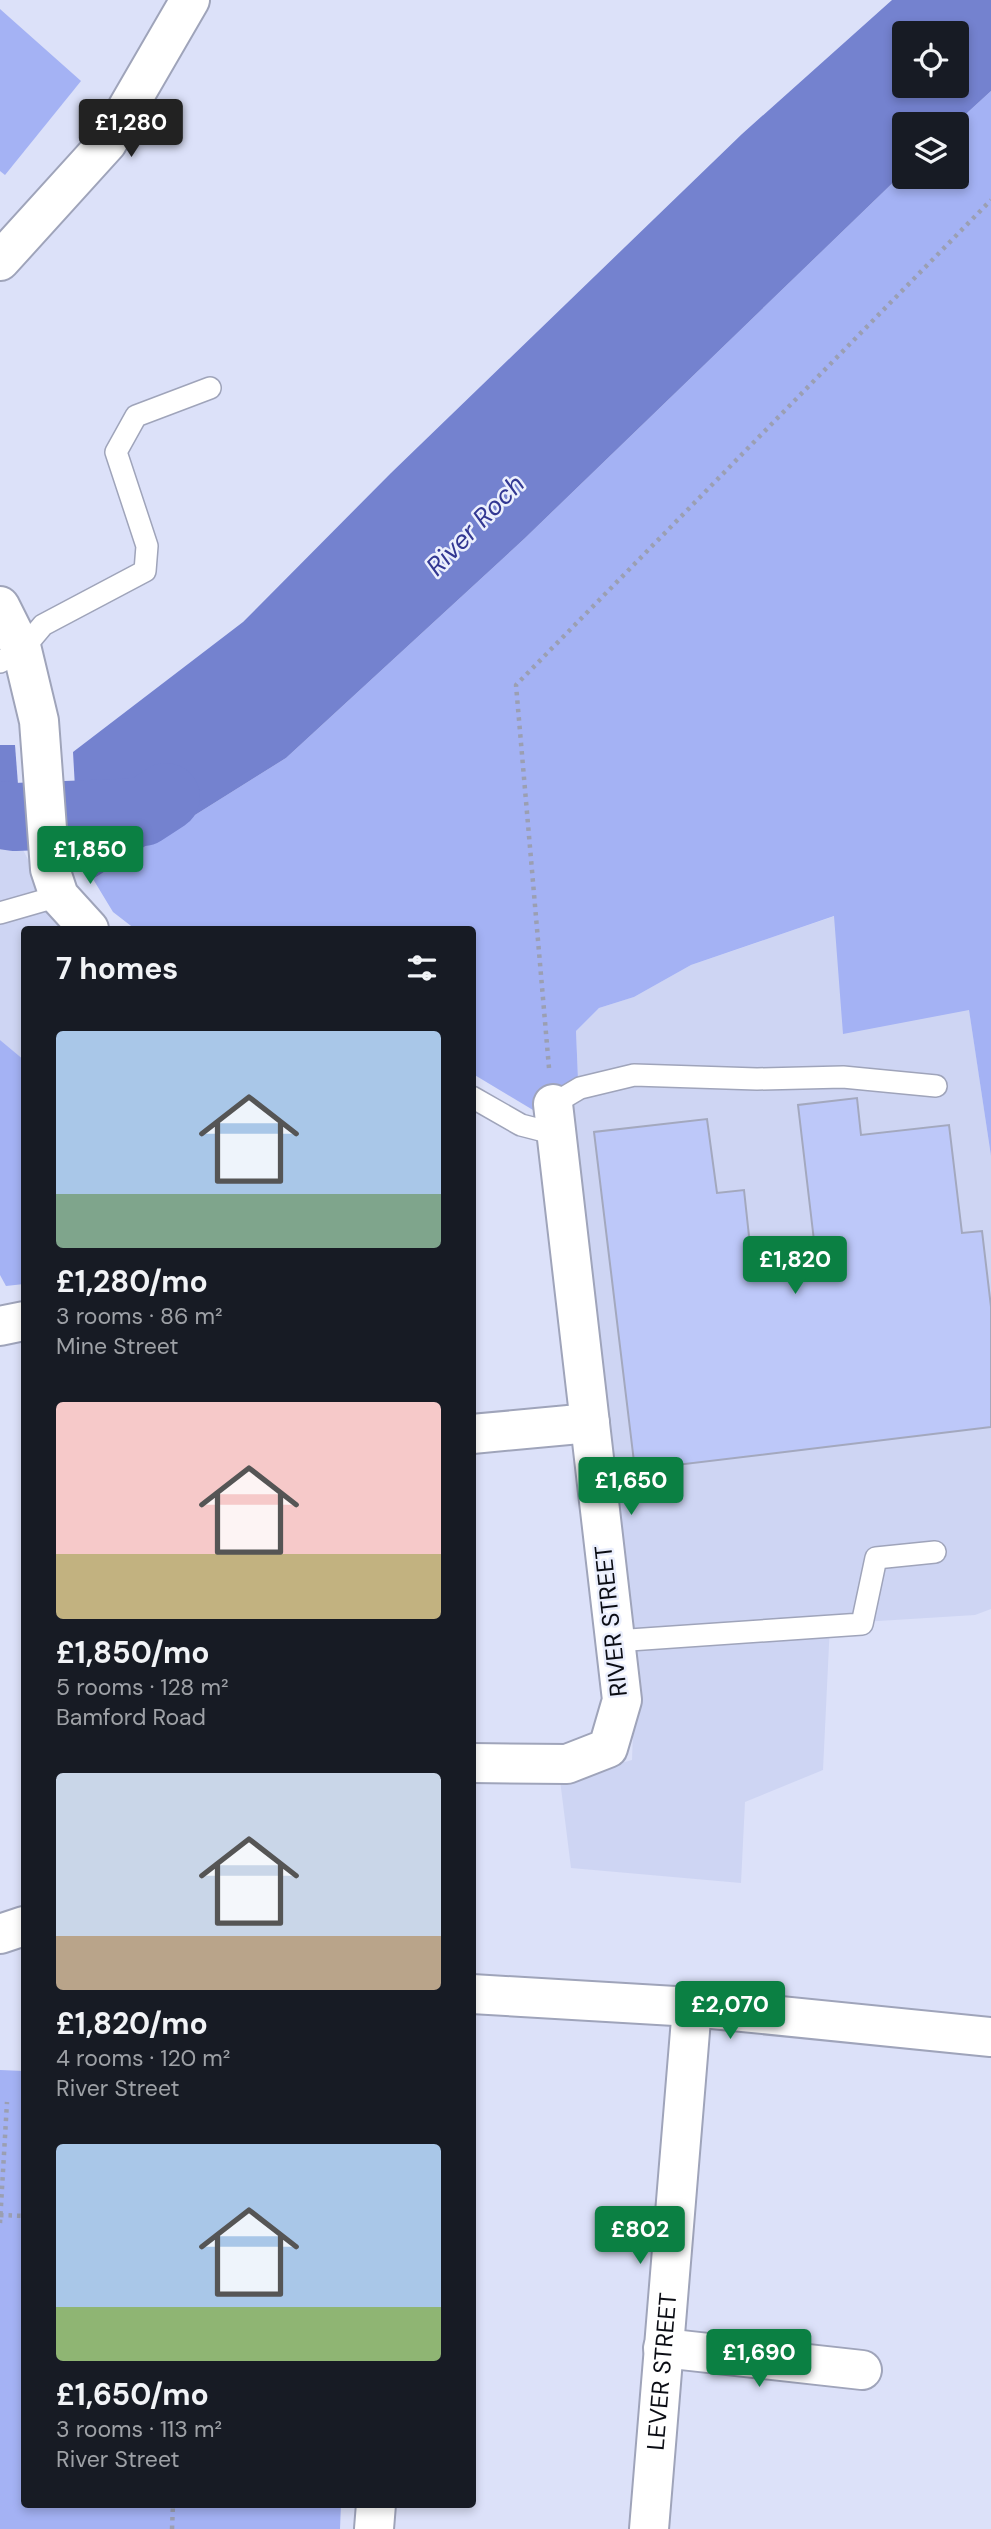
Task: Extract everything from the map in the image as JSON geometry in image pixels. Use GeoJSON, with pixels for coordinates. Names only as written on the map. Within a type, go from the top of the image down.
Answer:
{"type":"FeatureCollection","features":[{"type":"Feature","properties":{"kind":"street"},"geometry":{"type":"LineString","coordinates":[[0,261],[107,143],[190,0]]}},
{"type":"Feature","properties":{"kind":"street"},"geometry":{"type":"LineString","coordinates":[[0,606],[11,656],[39,721],[55,882],[87,926]]}},
{"type":"Feature","properties":{"kind":"street","name":"RIVER STREET"},"geometry":{"type":"LineString","coordinates":[[476,1763],[567,1764],[608,1748],[622,1700],[554,1119]]}},
{"type":"Feature","properties":{"kind":"street"},"geometry":{"type":"LineString","coordinates":[[0,1326],[21,1322]]}},
{"type":"Feature","properties":{"kind":"street"},"geometry":{"type":"LineString","coordinates":[[476,1434],[590,1423]]}},
{"type":"Feature","properties":{"kind":"street"},"geometry":{"type":"LineString","coordinates":[[0,1934],[21,1927]]}},
{"type":"Feature","properties":{"kind":"street"},"geometry":{"type":"LineString","coordinates":[[476,1994],[692,2007],[991,2037]]}},
{"type":"Feature","properties":{"kind":"street","name":"LEVER STREET"},"geometry":{"type":"LineString","coordinates":[[649,2529],[692,2007]]}},
{"type":"Feature","properties":{"kind":"street"},"geometry":{"type":"LineString","coordinates":[[663,2348],[862,2370]]}},
{"type":"Feature","properties":{"kind":"street"},"geometry":{"type":"LineString","coordinates":[[374,2529],[376,2508]]}},
{"type":"Feature","properties":{"kind":"lane"},"geometry":{"type":"LineString","coordinates":[[11,656],[43,625],[145,571],[147,546],[116,452],[136,416],[210,388]]}},
{"type":"Feature","properties":{"kind":"lane"},"geometry":{"type":"LineString","coordinates":[[0,912],[55,882]]}},
{"type":"Feature","properties":{"kind":"lane"},"geometry":{"type":"LineString","coordinates":[[476,1099],[521,1125],[554,1119],[580,1088],[634,1075],[757,1079],[843,1077],[936,1086]]}},
{"type":"Feature","properties":{"kind":"lane"},"geometry":{"type":"LineString","coordinates":[[615,1641],[862,1624],[876,1558],[935,1552]]}},
{"type":"Feature","properties":{"kind":"path"},"geometry":{"type":"LineString","coordinates":[[554,1119],[516,685],[991,200]]}},
{"type":"Feature","properties":{"kind":"path"},"geometry":{"type":"LineString","coordinates":[[0,2222],[7,2102]]}},
{"type":"Feature","properties":{"kind":"path"},"geometry":{"type":"LineString","coordinates":[[0,2215],[21,2216]]}},
{"type":"Feature","properties":{"kind":"path"},"geometry":{"type":"LineString","coordinates":[[172,2529],[173,2508]]}},
{"type":"Feature","properties":{"kind":"shaded area"},"geometry":{"type":"Polygon","coordinates":[[[0,9],[81,81],[5,175],[0,171],[0,9]]]}},
{"type":"Feature","properties":{"kind":"shaded area"},"geometry":{"type":"Polygon","coordinates":[[[991,91],[991,1156],[969,1010],[843,1034],[834,916],[691,965],[634,997],[599,1008],[576,1031],[578,1079],[548,1091],[533,1110],[476,1076],[476,926],[131,926],[113,912],[93,879],[286,758],[524,539],[892,184],[892,189],[969,189],[968,112],[991,91]]]}},
{"type":"Feature","properties":{"kind":"shaded area"},"geometry":{"type":"Polygon","coordinates":[[[0,847],[23,850],[63,926],[21,926],[21,1058],[0,1040],[0,847]]]}},
{"type":"Feature","properties":{"kind":"shaded area"},"geometry":{"type":"Polygon","coordinates":[[[835,916],[969,1009],[991,1156],[991,1609],[975,1615],[830,1624],[823,1770],[745,1802],[741,1883],[571,1868],[560,1780],[632,1760],[634,1704],[612,1441],[548,1091],[578,1078],[576,1031],[599,1008],[634,997],[691,965],[835,916]]]}},
{"type":"Feature","properties":{"kind":"shaded area"},"geometry":{"type":"Polygon","coordinates":[[[0,1040],[21,1058],[21,1284],[6,1286],[0,1275],[0,1040]]]}},
{"type":"Feature","properties":{"kind":"shaded area"},"geometry":{"type":"Polygon","coordinates":[[[0,2070],[21,2071],[21,2508],[341,2508],[340,2529],[0,2529],[0,2070]]]}},
{"type":"Feature","properties":{"kind":"water"},"geometry":{"type":"Polygon","coordinates":[[[892,0],[991,0],[991,91],[968,112],[892,112],[892,184],[524,539],[286,758],[93,879],[78,842],[73,752],[243,622],[391,473],[742,134],[892,0]]]}},
{"type":"Feature","properties":{"kind":"water"},"geometry":{"type":"Polygon","coordinates":[[[0,745],[15,745],[23,850],[0,847],[0,745]]]}},
{"type":"Feature","properties":{"kind":"building"},"geometry":{"type":"Polygon","coordinates":[[[857,1098],[861,1135],[949,1125],[962,1233],[982,1231],[991,1307],[991,1427],[635,1470],[594,1132],[707,1119],[717,1193],[744,1190],[753,1273],[817,1266],[798,1105],[857,1098]]]}},
{"type":"Feature","properties":{"kind":"waterway","name":"River Roch"},"geometry":{"type":"LineString","coordinates":[[0,815],[15,817],[143,812],[166,797]]}}]}
